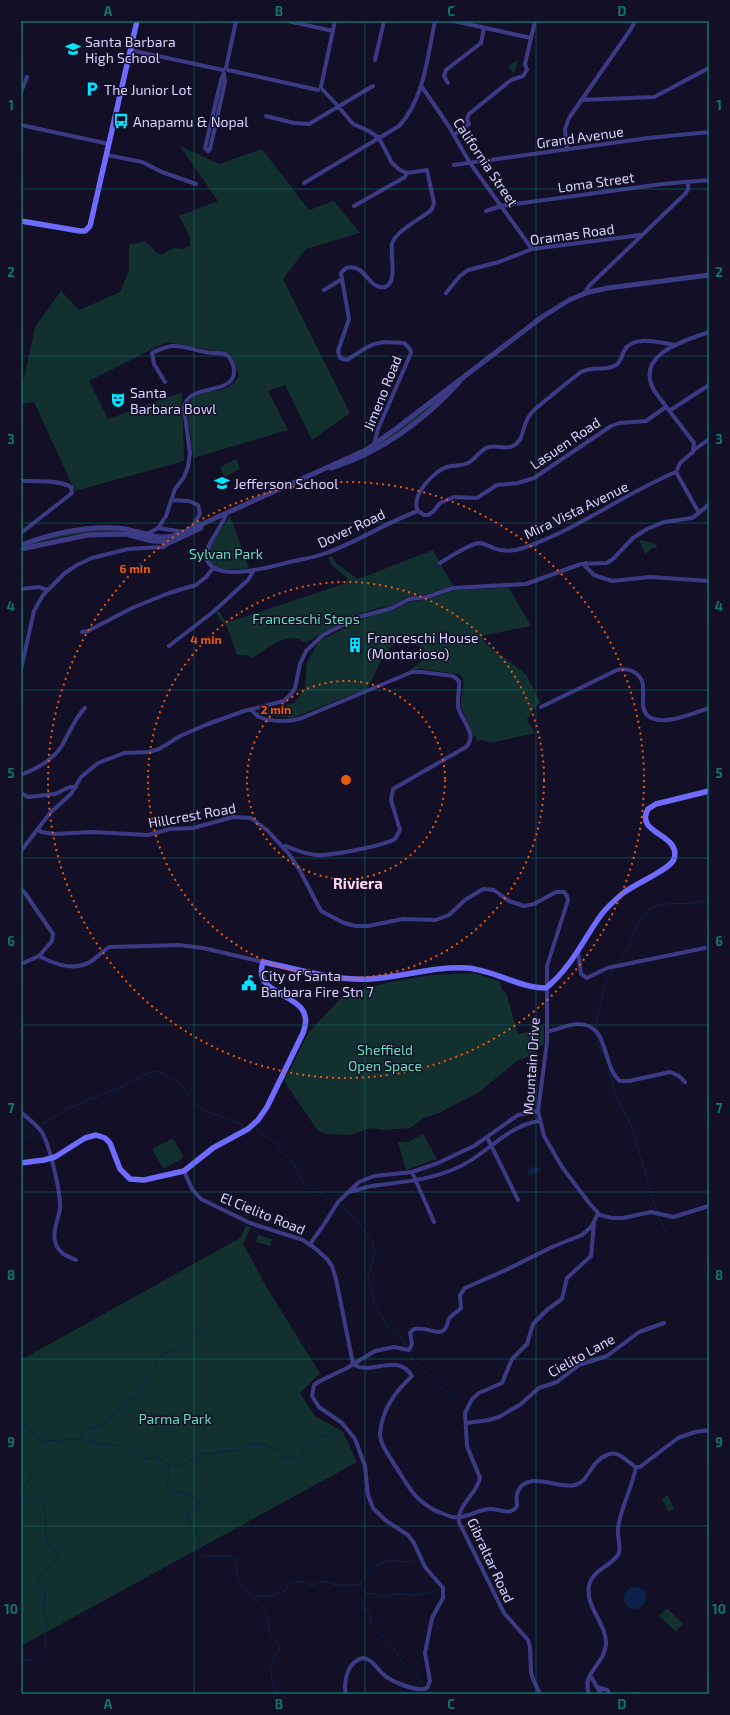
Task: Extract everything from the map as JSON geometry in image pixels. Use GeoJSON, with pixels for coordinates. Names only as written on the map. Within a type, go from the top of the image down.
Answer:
{"type":"FeatureCollection","features":[{"type":"Feature","properties":{"kind":"main road"},"geometry":{"type":"LineString","coordinates":[[21,220],[80,231],[87,230],[92,223],[136,21]]}},
{"type":"Feature","properties":{"kind":"main road"},"geometry":{"type":"LineString","coordinates":[[21,1162],[50,1159],[88,1137],[98,1135],[105,1138],[110,1143],[120,1169],[130,1179],[144,1180],[184,1171],[212,1148],[248,1129],[258,1120],[267,1107],[304,1029],[306,1018],[301,1008],[263,981],[260,972],[263,962],[294,970],[356,979],[382,978],[442,969],[475,969],[532,986],[546,988],[553,982],[578,951],[601,915],[613,902],[634,885],[668,868],[673,860],[675,853],[672,844],[648,825],[645,818],[648,809],[656,804],[709,791]]}},
{"type":"Feature","properties":{"kind":"street"},"geometry":{"type":"LineString","coordinates":[[225,71],[220,80],[205,148],[208,151],[210,149],[225,82],[225,71],[236,21]]}},
{"type":"Feature","properties":{"kind":"street"},"geometry":{"type":"LineString","coordinates":[[288,21],[333,30]]}},
{"type":"Feature","properties":{"kind":"street"},"geometry":{"type":"LineString","coordinates":[[321,89],[335,21]]}},
{"type":"Feature","properties":{"kind":"street"},"geometry":{"type":"LineString","coordinates":[[375,60],[384,21]]}},
{"type":"Feature","properties":{"kind":"street"},"geometry":{"type":"LineString","coordinates":[[304,183],[399,126],[405,120],[422,87],[435,21]]}},
{"type":"Feature","properties":{"kind":"street"},"geometry":{"type":"LineString","coordinates":[[454,21],[531,38]]}},
{"type":"Feature","properties":{"kind":"street"},"geometry":{"type":"LineString","coordinates":[[454,135],[468,126],[469,124],[467,119],[469,114],[505,84],[522,76],[527,70],[525,64],[535,21]]}},
{"type":"Feature","properties":{"kind":"street"},"geometry":{"type":"LineString","coordinates":[[567,150],[566,125],[581,100],[632,29],[635,21]]}},
{"type":"Feature","properties":{"kind":"street"},"geometry":{"type":"LineString","coordinates":[[448,83],[444,76],[446,70],[482,43],[484,28]]}},
{"type":"Feature","properties":{"kind":"street"},"geometry":{"type":"LineString","coordinates":[[130,50],[225,71],[321,89],[353,124],[369,131],[379,138],[392,163],[400,170],[407,173],[426,170],[434,202],[433,207],[429,212],[394,238],[392,246],[391,282],[385,287],[377,286],[361,271],[350,267],[342,271],[342,279],[324,290]]}},
{"type":"Feature","properties":{"kind":"street"},"geometry":{"type":"LineString","coordinates":[[581,100],[654,97],[709,68]]}},
{"type":"Feature","properties":{"kind":"street"},"geometry":{"type":"LineString","coordinates":[[21,92],[27,77]]}},
{"type":"Feature","properties":{"kind":"street"},"geometry":{"type":"LineString","coordinates":[[266,116],[306,125],[314,122],[373,86]]}},
{"type":"Feature","properties":{"kind":"street","name":"California Street"},"geometry":{"type":"LineString","coordinates":[[422,87],[454,135],[470,163],[532,249]]}},
{"type":"Feature","properties":{"kind":"street"},"geometry":{"type":"LineString","coordinates":[[21,125],[109,144]]}},
{"type":"Feature","properties":{"kind":"street","name":"Grand Avenue"},"geometry":{"type":"LineString","coordinates":[[454,165],[648,138],[709,132]]}},
{"type":"Feature","properties":{"kind":"street"},"geometry":{"type":"LineString","coordinates":[[107,156],[142,162],[162,172],[196,184]]}},
{"type":"Feature","properties":{"kind":"street"},"geometry":{"type":"LineString","coordinates":[[354,206],[404,177],[407,173]]}},
{"type":"Feature","properties":{"kind":"street","name":"Loma Street"},"geometry":{"type":"LineString","coordinates":[[486,211],[501,206],[709,180]]}},
{"type":"Feature","properties":{"kind":"street"},"geometry":{"type":"LineString","coordinates":[[584,294],[588,287],[686,193],[688,189],[688,182]]}},
{"type":"Feature","properties":{"kind":"street","name":"Oramas Road"},"geometry":{"type":"LineString","coordinates":[[446,293],[460,276],[468,270],[499,262],[532,249],[642,235]]}},
{"type":"Feature","properties":{"kind":"street"},"geometry":{"type":"LineString","coordinates":[[21,544],[42,536],[82,528],[119,528],[164,538],[184,532],[316,473],[374,444],[546,314],[564,303],[584,294],[613,287],[709,275]]}},
{"type":"Feature","properties":{"kind":"street","name":"Jimeno Road"},"geometry":{"type":"LineString","coordinates":[[342,279],[348,319],[338,351],[340,358],[346,360],[368,346],[384,342],[404,343],[410,349],[411,353],[378,429],[374,444]]}},
{"type":"Feature","properties":{"kind":"street"},"geometry":{"type":"LineString","coordinates":[[694,450],[693,441],[667,409],[652,387],[649,374],[652,364],[658,356],[675,345],[709,332]]}},
{"type":"Feature","properties":{"kind":"street"},"geometry":{"type":"LineString","coordinates":[[418,511],[416,502],[422,489],[437,472],[452,466],[467,463],[486,448],[508,448],[516,444],[521,438],[524,424],[530,415],[581,372],[590,368],[614,366],[619,362],[626,348],[634,342],[675,345]]}},
{"type":"Feature","properties":{"kind":"street"},"geometry":{"type":"LineString","coordinates":[[145,535],[158,528],[166,516],[175,490],[186,475],[190,453],[184,408],[186,402],[194,394],[230,382],[234,374],[234,367],[229,357],[225,354],[171,346],[152,353],[154,364],[165,382]]}},
{"type":"Feature","properties":{"kind":"street"},"geometry":{"type":"LineString","coordinates":[[316,473],[340,466],[382,446],[440,402],[465,376]]}},
{"type":"Feature","properties":{"kind":"street"},"geometry":{"type":"LineString","coordinates":[[667,409],[709,385]]}},
{"type":"Feature","properties":{"kind":"street","name":"Lasuen Road"},"geometry":{"type":"LineString","coordinates":[[418,511],[424,515],[428,515],[434,512],[440,503],[454,497],[477,498],[497,485],[518,483],[534,478],[611,426],[619,423],[646,422],[667,409]]}},
{"type":"Feature","properties":{"kind":"street"},"geometry":{"type":"LineString","coordinates":[[699,514],[676,472],[680,463],[709,439]]}},
{"type":"Feature","properties":{"kind":"street","name":"Mira Vista Avenue"},"geometry":{"type":"LineString","coordinates":[[440,563],[475,544],[484,544],[500,550],[510,551],[534,544],[581,523],[676,472]]}},
{"type":"Feature","properties":{"kind":"street"},"geometry":{"type":"LineString","coordinates":[[21,481],[51,482],[68,485],[71,487],[72,491],[72,493],[21,533]]}},
{"type":"Feature","properties":{"kind":"street"},"geometry":{"type":"LineString","coordinates":[[171,500],[189,501],[198,505],[200,514],[191,529]]}},
{"type":"Feature","properties":{"kind":"street"},"geometry":{"type":"LineString","coordinates":[[21,851],[23,846],[39,830],[50,814],[76,787],[77,782],[85,772],[106,759],[124,753],[159,750],[194,730],[252,709],[278,703],[288,698],[295,688],[302,657],[311,645],[323,635],[359,617],[392,608],[409,599],[427,597],[452,588],[526,584],[573,566],[607,563],[614,558],[633,538],[647,529],[664,522],[692,518],[699,514],[709,504]]}},
{"type":"Feature","properties":{"kind":"street","name":"Dover Road"},"geometry":{"type":"LineString","coordinates":[[213,568],[236,572],[254,570],[329,553],[382,525],[418,511]]}},
{"type":"Feature","properties":{"kind":"street"},"geometry":{"type":"LineString","coordinates":[[21,669],[32,615],[39,601],[48,590],[69,571],[90,559],[128,549],[163,547],[214,522],[226,514]]}},
{"type":"Feature","properties":{"kind":"street"},"geometry":{"type":"LineString","coordinates":[[82,632],[92,629],[132,608],[169,593],[196,585],[206,577],[213,568],[207,561],[206,550],[222,525],[226,514]]}},
{"type":"Feature","properties":{"kind":"street"},"geometry":{"type":"LineString","coordinates":[[158,528],[184,532]]}},
{"type":"Feature","properties":{"kind":"street"},"geometry":{"type":"LineString","coordinates":[[21,549],[88,535],[126,534],[152,541],[171,542]]}},
{"type":"Feature","properties":{"kind":"street"},"geometry":{"type":"LineString","coordinates":[[586,564],[585,566],[590,573],[612,581],[650,577],[709,582]]}},
{"type":"Feature","properties":{"kind":"street"},"geometry":{"type":"LineString","coordinates":[[169,646],[222,604],[248,580],[254,570]]}},
{"type":"Feature","properties":{"kind":"street"},"geometry":{"type":"LineString","coordinates":[[21,589],[42,587],[48,590]]}},
{"type":"Feature","properties":{"kind":"street"},"geometry":{"type":"LineString","coordinates":[[541,707],[617,670],[622,669],[635,673],[641,680],[644,686],[645,711],[651,718],[664,720],[675,719],[709,708]]}},
{"type":"Feature","properties":{"kind":"street"},"geometry":{"type":"LineString","coordinates":[[252,709],[253,713],[259,718],[290,721],[302,718],[412,672],[453,676],[459,681],[458,708],[470,734],[470,741],[466,747],[393,789],[391,800],[400,830],[395,839],[324,855],[307,853],[286,846],[283,847]]}},
{"type":"Feature","properties":{"kind":"street"},"geometry":{"type":"LineString","coordinates":[[21,775],[49,761],[58,751],[76,719],[85,708]]}},
{"type":"Feature","properties":{"kind":"street"},"geometry":{"type":"LineString","coordinates":[[21,793],[28,797],[54,794],[70,787],[76,787]]}},
{"type":"Feature","properties":{"kind":"street","name":"Hillcrest Road"},"geometry":{"type":"LineString","coordinates":[[39,830],[41,832],[54,834],[92,832],[148,835],[170,829],[193,828],[233,817],[243,817],[255,820],[283,847],[300,869],[321,911],[344,923],[356,926],[368,926],[403,919],[430,921],[441,919],[451,913],[473,894],[483,889],[494,890],[508,901],[524,906],[534,904],[556,892],[564,892],[568,900],[547,966],[546,988]]}},
{"type":"Feature","properties":{"kind":"street"},"geometry":{"type":"LineString","coordinates":[[21,889],[53,934],[52,941],[39,956],[21,964]]}},
{"type":"Feature","properties":{"kind":"street"},"geometry":{"type":"LineString","coordinates":[[39,956],[67,966],[79,966],[92,961],[102,951],[110,947],[179,944],[263,962]]}},
{"type":"Feature","properties":{"kind":"street"},"geometry":{"type":"LineString","coordinates":[[578,951],[581,974],[586,978],[607,968],[705,948]]}},
{"type":"Feature","properties":{"kind":"street","name":"Mountain Drive"},"geometry":{"type":"LineString","coordinates":[[546,988],[548,1031],[547,1051],[538,1112],[539,1121],[544,1136],[557,1159],[598,1213]]}},
{"type":"Feature","properties":{"kind":"street"},"geometry":{"type":"LineString","coordinates":[[548,1031],[577,1024],[591,1027],[599,1034],[610,1066],[620,1081],[629,1081],[670,1072],[679,1076],[685,1082]]}},
{"type":"Feature","properties":{"kind":"street"},"geometry":{"type":"LineString","coordinates":[[21,1112],[40,1130],[48,1145],[50,1159],[58,1184],[60,1203],[54,1231],[55,1241],[61,1253],[76,1260]]}},
{"type":"Feature","properties":{"kind":"street"},"geometry":{"type":"LineString","coordinates":[[310,1244],[323,1226],[334,1206],[356,1184],[370,1178],[412,1172],[454,1156],[487,1137],[518,1115],[538,1112]]}},
{"type":"Feature","properties":{"kind":"street"},"geometry":{"type":"LineString","coordinates":[[348,1192],[370,1186],[415,1180],[458,1167],[519,1126],[539,1121]]}},
{"type":"Feature","properties":{"kind":"street"},"geometry":{"type":"LineString","coordinates":[[487,1137],[518,1200]]}},
{"type":"Feature","properties":{"kind":"street","name":"El Cielito Road"},"geometry":{"type":"LineString","coordinates":[[184,1171],[190,1187],[195,1194],[210,1204],[250,1223],[293,1236],[310,1244],[327,1259],[335,1274],[353,1364]]}},
{"type":"Feature","properties":{"kind":"street"},"geometry":{"type":"LineString","coordinates":[[412,1172],[434,1222]]}},
{"type":"Feature","properties":{"kind":"street"},"geometry":{"type":"LineString","coordinates":[[346,1694],[344,1684],[346,1676],[356,1661],[363,1658],[369,1660],[390,1679],[419,1690],[427,1688],[430,1680],[425,1653],[432,1618],[442,1600],[444,1593],[440,1584],[425,1567],[414,1543],[408,1534],[382,1517],[371,1506],[368,1495],[365,1466],[358,1445],[352,1434],[342,1423],[319,1407],[313,1398],[312,1391],[317,1383],[327,1376],[379,1350],[396,1347],[409,1350],[412,1344],[410,1333],[414,1329],[426,1328],[439,1333],[443,1332],[450,1317],[460,1308],[460,1295],[465,1288],[506,1270],[552,1246],[582,1235],[589,1230],[598,1213],[616,1218],[651,1212],[673,1217],[709,1206]]}},
{"type":"Feature","properties":{"kind":"street","name":"Gibraltar Road"},"geometry":{"type":"LineString","coordinates":[[540,1694],[531,1672],[530,1647],[528,1640],[504,1613],[458,1518],[477,1487],[480,1478],[467,1446],[466,1410],[472,1399],[482,1391],[502,1383],[512,1359],[526,1344],[533,1324],[548,1309],[561,1301],[567,1278],[591,1256],[594,1223]]}},
{"type":"Feature","properties":{"kind":"street","name":"Cielito Lane"},"geometry":{"type":"LineString","coordinates":[[466,1423],[499,1417],[521,1404],[539,1388],[557,1382],[579,1365],[607,1356],[639,1332],[664,1323]]}},
{"type":"Feature","properties":{"kind":"street"},"geometry":{"type":"LineString","coordinates":[[353,1364],[361,1368],[401,1365],[408,1369],[412,1376],[394,1394],[388,1403],[381,1429],[381,1442],[414,1496],[441,1513],[458,1518],[488,1509],[506,1512],[512,1511],[517,1506],[517,1494],[520,1488],[530,1482],[547,1482],[566,1486],[576,1485],[586,1478],[597,1460],[612,1453],[619,1454],[636,1467],[640,1467],[646,1464],[678,1438],[695,1432],[709,1430]]}},
{"type":"Feature","properties":{"kind":"street"},"geometry":{"type":"LineString","coordinates":[[589,1694],[587,1682],[604,1654],[606,1645],[604,1630],[590,1600],[589,1586],[597,1572],[615,1559],[619,1553],[618,1529],[623,1507],[631,1487],[636,1467]]}},
{"type":"Feature","properties":{"kind":"street"},"geometry":{"type":"LineString","coordinates":[[590,1676],[601,1694]]}},
{"type":"Feature","properties":{"kind":"street"},"geometry":{"type":"LineString","coordinates":[[597,1687],[607,1690],[610,1694]]}},
{"type":"Feature","properties":{"kind":"street"},"geometry":{"type":"LineString","coordinates":[[632,1694],[637,1694]]}},
{"type":"Feature","properties":{"kind":"green space"},"geometry":{"type":"Polygon","coordinates":[[[517,60],[518,61],[514,74],[508,67],[517,60]]]}},
{"type":"Feature","properties":{"kind":"green space"},"geometry":{"type":"Polygon","coordinates":[[[180,146],[219,164],[262,149],[309,210],[334,201],[360,233],[306,249],[283,279],[350,413],[312,440],[285,385],[268,391],[288,430],[193,458],[187,409],[190,402],[199,394],[225,388],[232,384],[239,376],[231,354],[167,342],[89,381],[108,419],[182,392],[184,461],[75,491],[34,402],[21,404],[21,379],[24,378],[35,327],[61,291],[79,310],[120,292],[129,270],[129,245],[145,241],[158,254],[163,254],[173,248],[184,249],[190,246],[190,237],[179,216],[218,201],[180,146]]]}},
{"type":"Feature","properties":{"kind":"green space"},"geometry":{"type":"Polygon","coordinates":[[[439,398],[440,401],[383,444],[360,454],[439,398]]]}},
{"type":"Feature","properties":{"kind":"green space"},"geometry":{"type":"Polygon","coordinates":[[[236,459],[240,469],[224,477],[220,467],[236,459]]]}},
{"type":"Feature","properties":{"kind":"green space","name":"Sylvan Park"},"geometry":{"type":"Polygon","coordinates":[[[230,516],[249,568],[221,568],[210,563],[208,557],[209,547],[230,516]]]}},
{"type":"Feature","properties":{"kind":"green space"},"geometry":{"type":"Polygon","coordinates":[[[122,530],[158,540],[140,536],[90,533],[58,538],[21,547],[75,531],[122,530]]]}},
{"type":"Feature","properties":{"kind":"green space"},"geometry":{"type":"Polygon","coordinates":[[[639,540],[654,543],[658,547],[652,548],[645,554],[639,540]]]}},
{"type":"Feature","properties":{"kind":"green space","name":"Franceschi Steps"},"geometry":{"type":"Polygon","coordinates":[[[433,550],[453,586],[428,594],[407,597],[391,606],[378,608],[359,614],[305,643],[298,639],[285,639],[252,658],[248,655],[237,655],[227,626],[220,620],[216,613],[219,610],[226,623],[346,583],[347,578],[332,565],[328,557],[332,556],[336,563],[358,579],[433,550]]]}},
{"type":"Feature","properties":{"kind":"green space"},"geometry":{"type":"Polygon","coordinates":[[[509,588],[531,626],[481,636],[486,644],[526,674],[540,702],[527,719],[535,733],[491,743],[483,740],[477,741],[476,737],[473,736],[471,728],[461,707],[463,681],[458,674],[421,669],[407,672],[426,658],[414,635],[405,637],[390,648],[380,663],[368,688],[293,718],[251,714],[294,703],[305,688],[307,662],[319,641],[358,621],[377,613],[394,610],[409,602],[428,599],[456,590],[509,588]]]}},
{"type":"Feature","properties":{"kind":"green space","name":"Sheffield Open Space"},"geometry":{"type":"Polygon","coordinates":[[[474,973],[500,981],[502,990],[506,992],[518,1034],[532,1031],[530,1024],[537,1022],[541,1026],[544,1026],[544,1044],[528,1058],[517,1061],[478,1093],[439,1113],[424,1118],[410,1128],[383,1130],[370,1128],[350,1135],[327,1134],[318,1131],[284,1081],[309,1032],[341,998],[365,988],[406,979],[432,975],[474,973]]]}},
{"type":"Feature","properties":{"kind":"green space"},"geometry":{"type":"Polygon","coordinates":[[[423,1134],[437,1159],[406,1170],[398,1142],[408,1142],[423,1134]]]}},
{"type":"Feature","properties":{"kind":"green space"},"geometry":{"type":"Polygon","coordinates":[[[171,1139],[174,1140],[183,1156],[182,1159],[163,1168],[153,1151],[154,1148],[171,1139]]]}},
{"type":"Feature","properties":{"kind":"green space","name":"Parma Park"},"geometry":{"type":"Polygon","coordinates":[[[246,1226],[251,1227],[243,1244],[267,1288],[320,1373],[300,1393],[315,1416],[343,1432],[357,1462],[21,1646],[21,1360],[240,1238],[246,1226]]]}},
{"type":"Feature","properties":{"kind":"green space"},"geometry":{"type":"Polygon","coordinates":[[[258,1235],[272,1239],[270,1246],[256,1242],[258,1235]]]}},
{"type":"Feature","properties":{"kind":"green space"},"geometry":{"type":"Polygon","coordinates":[[[668,1495],[674,1509],[668,1512],[662,1498],[668,1495]]]}},
{"type":"Feature","properties":{"kind":"green space"},"geometry":{"type":"Polygon","coordinates":[[[666,1609],[668,1609],[682,1623],[676,1631],[660,1617],[666,1609]]]}},
{"type":"Feature","properties":{"kind":"water"},"geometry":{"type":"Polygon","coordinates":[[[532,1166],[541,1169],[539,1172],[530,1176],[527,1170],[530,1170],[532,1166]]]}},
{"type":"Feature","properties":{"kind":"water"},"geometry":{"type":"Polygon","coordinates":[[[635,1587],[643,1590],[646,1598],[643,1606],[635,1609],[627,1606],[624,1598],[627,1590],[635,1587]]]}},
{"type":"Feature","properties":{"kind":"waterway"},"geometry":{"type":"LineString","coordinates":[[617,965],[627,949],[639,922],[650,909],[664,904],[696,902],[709,896]]}},
{"type":"Feature","properties":{"kind":"waterway"},"geometry":{"type":"LineString","coordinates":[[595,1028],[606,980],[615,967]]}},
{"type":"Feature","properties":{"kind":"waterway"},"geometry":{"type":"LineString","coordinates":[[277,988],[279,988],[288,974]]}},
{"type":"Feature","properties":{"kind":"waterway"},"geometry":{"type":"LineString","coordinates":[[596,1035],[598,1046],[606,1059]]}},
{"type":"Feature","properties":{"kind":"waterway"},"geometry":{"type":"LineString","coordinates":[[609,1068],[615,1094],[630,1122],[657,1212]]}},
{"type":"Feature","properties":{"kind":"waterway"},"geometry":{"type":"LineString","coordinates":[[42,1124],[69,1108],[119,1088],[146,1074],[157,1071],[178,1082],[195,1103],[205,1111],[243,1125]]}},
{"type":"Feature","properties":{"kind":"waterway"},"geometry":{"type":"LineString","coordinates":[[257,1129],[275,1143],[293,1163],[302,1181],[310,1188],[333,1200]]}},
{"type":"Feature","properties":{"kind":"waterway"},"geometry":{"type":"LineString","coordinates":[[21,1143],[36,1130]]}},
{"type":"Feature","properties":{"kind":"waterway"},"geometry":{"type":"LineString","coordinates":[[342,1205],[373,1243],[375,1253],[368,1277],[375,1305],[388,1327],[402,1338],[406,1346]]}},
{"type":"Feature","properties":{"kind":"waterway"},"geometry":{"type":"LineString","coordinates":[[658,1215],[667,1234]]}},
{"type":"Feature","properties":{"kind":"waterway"},"geometry":{"type":"LineString","coordinates":[[81,1438],[85,1431],[107,1423],[115,1412],[126,1406],[128,1401],[135,1397],[143,1386],[143,1381],[155,1365],[160,1355],[179,1348],[185,1344],[189,1336],[206,1327],[218,1323]]}},
{"type":"Feature","properties":{"kind":"waterway"},"geometry":{"type":"LineString","coordinates":[[409,1352],[412,1359],[453,1399]]}},
{"type":"Feature","properties":{"kind":"waterway"},"geometry":{"type":"LineString","coordinates":[[21,1425],[30,1429],[36,1437],[44,1441],[82,1439],[97,1444],[120,1446],[146,1459],[157,1458],[167,1464],[169,1468],[167,1488],[175,1492],[192,1496],[198,1502],[196,1507],[187,1516],[200,1539],[198,1548],[199,1551],[205,1556],[226,1556],[235,1558],[241,1585],[264,1610],[269,1624],[269,1634],[278,1643],[280,1648],[273,1659],[273,1682],[276,1692],[286,1694]]}},
{"type":"Feature","properties":{"kind":"waterway"},"geometry":{"type":"LineString","coordinates":[[168,1465],[180,1466],[199,1455],[206,1453],[212,1454],[234,1450],[242,1452],[246,1445],[264,1444],[277,1450],[283,1456],[296,1459],[301,1456],[305,1449],[321,1436],[327,1436],[334,1428]]}},
{"type":"Feature","properties":{"kind":"waterway"},"geometry":{"type":"LineString","coordinates":[[21,1457],[32,1470],[31,1476],[24,1488],[24,1491],[26,1494],[43,1501],[46,1521],[45,1529],[48,1542],[58,1555],[55,1563],[48,1566],[36,1581],[45,1593],[44,1609],[48,1625],[45,1635],[45,1648],[31,1660],[22,1661],[21,1666]]}},
{"type":"Feature","properties":{"kind":"waterway"},"geometry":{"type":"LineString","coordinates":[[360,1584],[368,1572],[380,1563],[392,1561],[415,1561]]}},
{"type":"Feature","properties":{"kind":"waterway"},"geometry":{"type":"LineString","coordinates":[[255,1597],[272,1596],[285,1591],[288,1586],[297,1582],[306,1582],[309,1586],[322,1581],[341,1585],[360,1584],[366,1595],[362,1603],[363,1609],[370,1613],[373,1626],[394,1649],[402,1662],[410,1668],[423,1684]]}},
{"type":"Feature","properties":{"kind":"waterway"},"geometry":{"type":"LineString","coordinates":[[366,1593],[377,1594],[387,1598],[393,1594],[418,1595],[438,1590]]}},
{"type":"Feature","properties":{"kind":"place","name":"Santa Barbara High School"},"geometry":{"type":"Point","coordinates":[73,49]}},
{"type":"Feature","properties":{"kind":"place","name":"The Junior Lot"},"geometry":{"type":"Point","coordinates":[92,89]}},
{"type":"Feature","properties":{"kind":"place","name":"Anapamu & Nopal"},"geometry":{"type":"Point","coordinates":[121,121]}},
{"type":"Feature","properties":{"kind":"place","name":"Santa Barbara Bowl"},"geometry":{"type":"Point","coordinates":[118,400]}},
{"type":"Feature","properties":{"kind":"place","name":"Jefferson School"},"geometry":{"type":"Point","coordinates":[222,483]}},
{"type":"Feature","properties":{"kind":"place","name":"Franceschi House (Montarioso)"},"geometry":{"type":"Point","coordinates":[355,645]}},
{"type":"Feature","properties":{"kind":"place","name":"City of Santa Barbara Fire Stn 7"},"geometry":{"type":"Point","coordinates":[249,983]}},
{"type":"Feature","properties":{"kind":"district","name":"Riviera"},"geometry":{"type":"Point","coordinates":[358,883]}}]}
